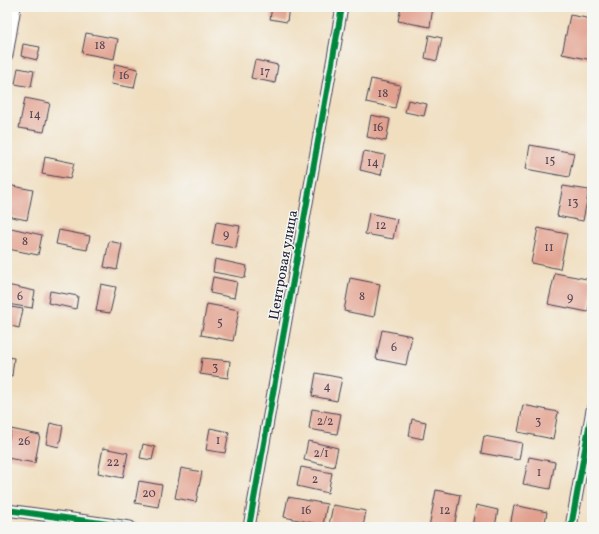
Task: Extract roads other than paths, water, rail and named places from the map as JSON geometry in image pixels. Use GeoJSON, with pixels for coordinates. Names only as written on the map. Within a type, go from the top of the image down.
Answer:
{"type":"FeatureCollection","features":[{"type":"Feature","properties":{"kind":"street"},"geometry":{"type":"LineString","coordinates":[[7,55],[15,7]]}},
{"type":"Feature","properties":{"kind":"street","name":"Центровая улица"},"geometry":{"type":"LineString","coordinates":[[249,527],[342,7]]}},
{"type":"Feature","properties":{"kind":"street"},"geometry":{"type":"LineString","coordinates":[[571,527],[592,410]]}},
{"type":"Feature","properties":{"kind":"street"},"geometry":{"type":"LineString","coordinates":[[7,510],[130,527]]}}]}
